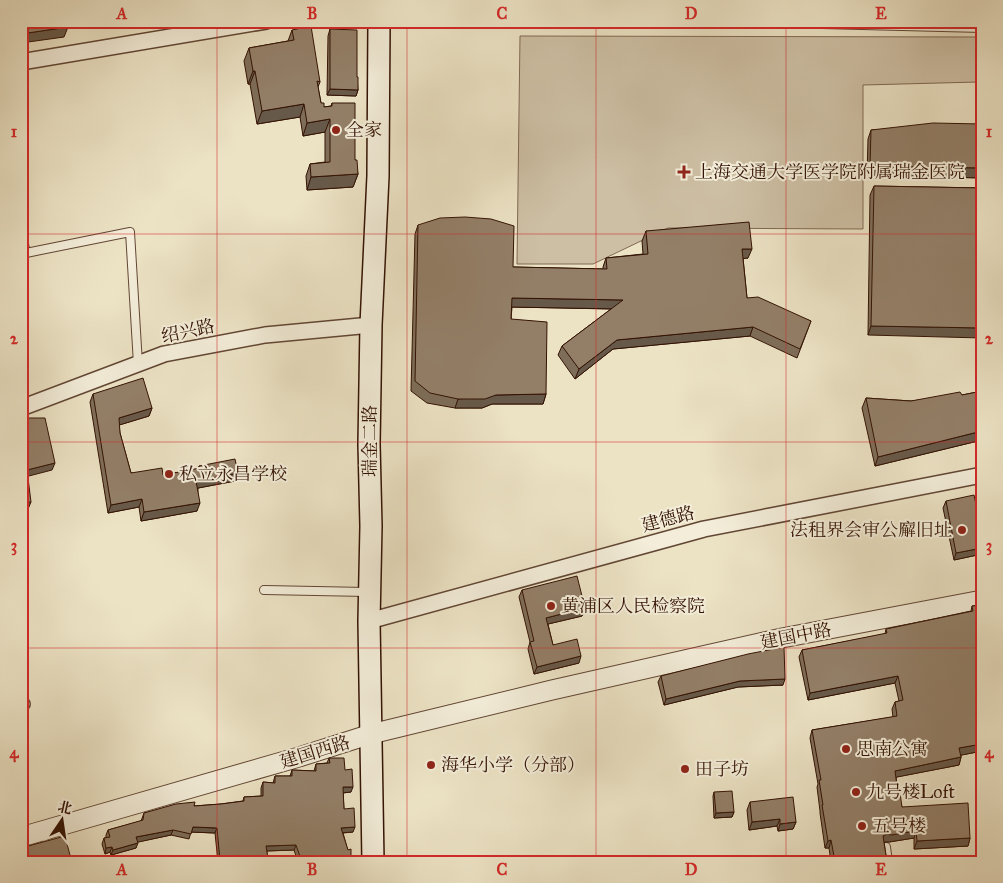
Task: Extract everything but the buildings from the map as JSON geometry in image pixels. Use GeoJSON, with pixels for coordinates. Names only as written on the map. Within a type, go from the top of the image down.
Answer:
{"type":"FeatureCollection","features":[{"type":"Feature","properties":{"kind":"main road","name":"瑞金二路"},"geometry":{"type":"LineString","coordinates":[[374,862],[369,444],[371,325],[378,176],[379,21]]}},
{"type":"Feature","properties":{"kind":"main road"},"geometry":{"type":"LineString","coordinates":[[378,176],[393,140],[391,21]]}},
{"type":"Feature","properties":{"kind":"street"},"geometry":{"type":"LineString","coordinates":[[21,62],[266,21]]}},
{"type":"Feature","properties":{"kind":"street","name":"绍兴路"},"geometry":{"type":"LineString","coordinates":[[21,408],[164,354],[265,335],[371,325]]}},
{"type":"Feature","properties":{"kind":"street","name":"建德路"},"geometry":{"type":"LineString","coordinates":[[370,621],[704,529],[982,475]]}},
{"type":"Feature","properties":{"kind":"street","name":"建国中路"},"geometry":{"type":"LineString","coordinates":[[611,677],[782,638],[982,600]]}},
{"type":"Feature","properties":{"kind":"street","name":"建国西路"},"geometry":{"type":"LineString","coordinates":[[21,836],[299,758],[371,734],[611,677]]}},
{"type":"Feature","properties":{"kind":"lane"},"geometry":{"type":"LineString","coordinates":[[696,21],[982,28]]}},
{"type":"Feature","properties":{"kind":"lane"},"geometry":{"type":"LineString","coordinates":[[21,232],[26,253],[130,232],[138,364]]}},
{"type":"Feature","properties":{"kind":"lane"},"geometry":{"type":"LineString","coordinates":[[264,590],[370,592]]}},
{"type":"Feature","properties":{"kind":"lane"},"geometry":{"type":"LineString","coordinates":[[886,847],[888,862]]}},
{"type":"Feature","properties":{"kind":"lane"},"geometry":{"type":"LineString","coordinates":[[406,862],[530,862]]}},
{"type":"Feature","properties":{"kind":"shaded area"},"geometry":{"type":"Polygon","coordinates":[[[520,36],[976,37],[978,82],[863,85],[863,229],[668,228],[593,264],[517,264],[520,36]]]}},
{"type":"Feature","properties":{"kind":"place","name":"全家"},"geometry":{"type":"Point","coordinates":[336,130]}},
{"type":"Feature","properties":{"kind":"place","name":"上海交通大学医学院附属瑞金医院"},"geometry":{"type":"Point","coordinates":[684,172]}},
{"type":"Feature","properties":{"kind":"place","name":"私立永昌学校"},"geometry":{"type":"Point","coordinates":[169,474]}},
{"type":"Feature","properties":{"kind":"place","name":"法租界会审公廨旧址"},"geometry":{"type":"Point","coordinates":[962,530]}},
{"type":"Feature","properties":{"kind":"place","name":"黄浦区人民检察院"},"geometry":{"type":"Point","coordinates":[551,606]}},
{"type":"Feature","properties":{"kind":"place","name":"思南公寓"},"geometry":{"type":"Point","coordinates":[846,749]}},
{"type":"Feature","properties":{"kind":"place","name":"海华小学（分部）"},"geometry":{"type":"Point","coordinates":[431,765]}},
{"type":"Feature","properties":{"kind":"place","name":"田子坊"},"geometry":{"type":"Point","coordinates":[685,769]}},
{"type":"Feature","properties":{"kind":"place","name":"九号楼Loft"},"geometry":{"type":"Point","coordinates":[856,792]}},
{"type":"Feature","properties":{"kind":"place","name":"五号楼"},"geometry":{"type":"Point","coordinates":[862,826]}}]}
